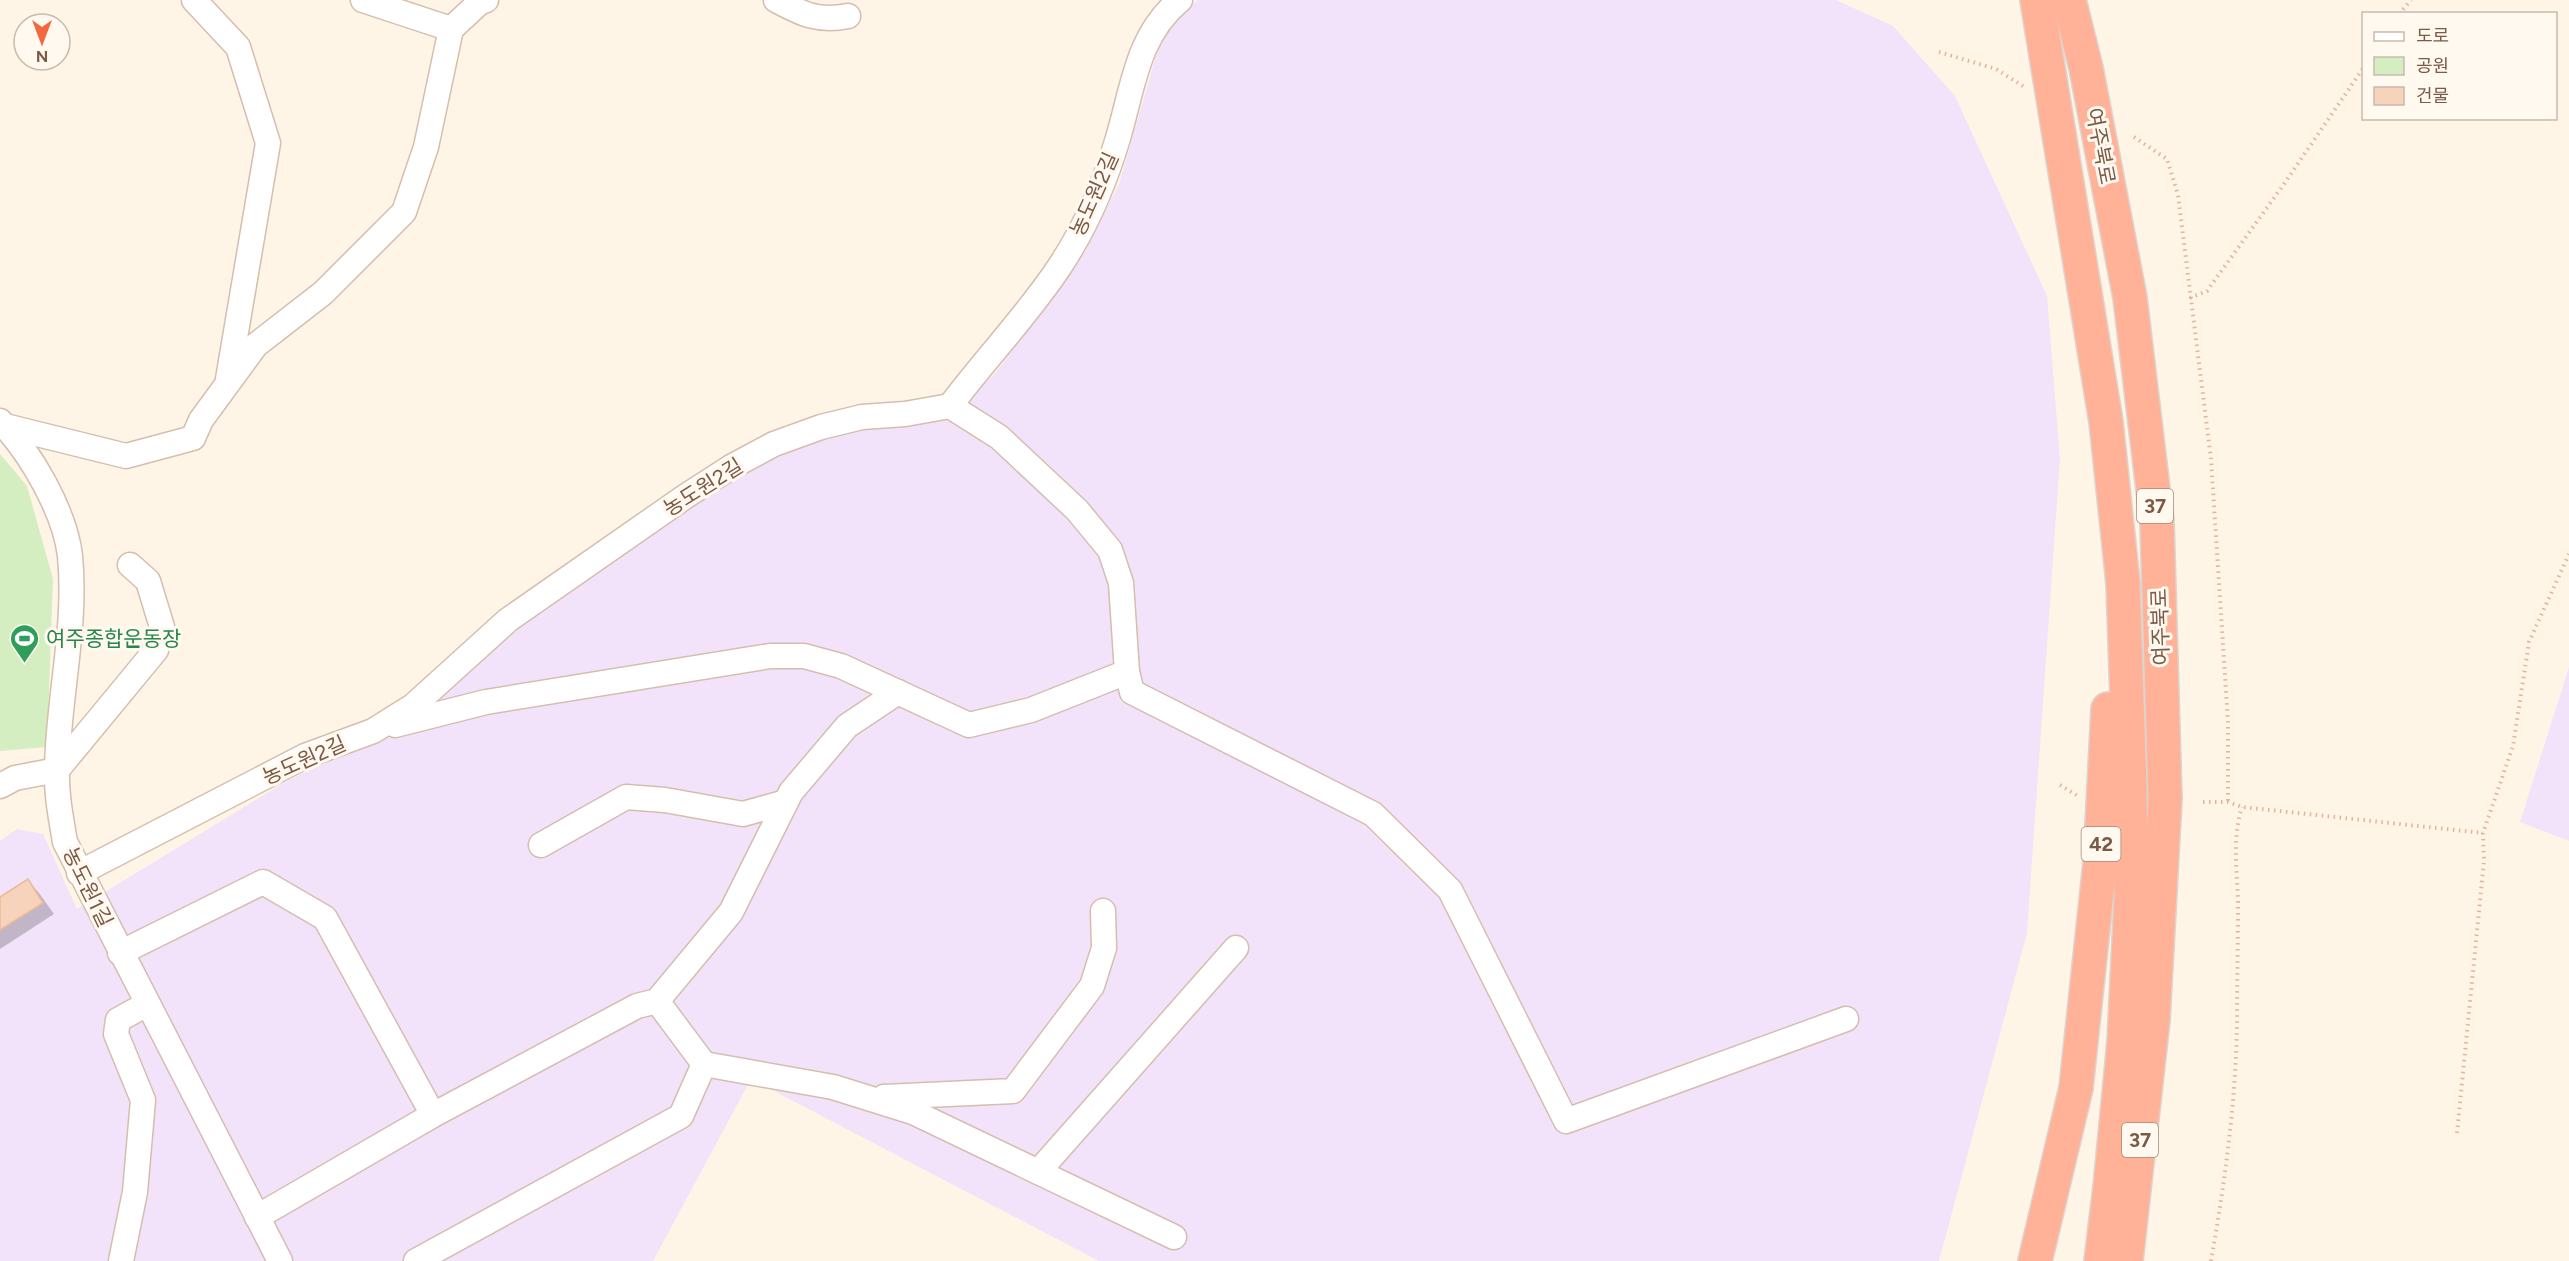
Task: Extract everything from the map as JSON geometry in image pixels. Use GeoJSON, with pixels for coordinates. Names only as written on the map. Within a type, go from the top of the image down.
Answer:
{"type":"FeatureCollection","features":[{"type":"Feature","properties":{"kind":"highway","name":"여주북로"},"geometry":{"type":"LineString","coordinates":[[2037,0],[2106,422],[2124,595],[2131,899],[2124,1042],[2110,1187],[2100,1261]]}},
{"type":"Feature","properties":{"kind":"highway","name":"여주북로"},"geometry":{"type":"LineString","coordinates":[[2069,0],[2086,68],[2130,298],[2157,522],[2165,799],[2153,1020],[2126,1261]]}},
{"type":"Feature","properties":{"kind":"highway","name":"42"},"geometry":{"type":"LineString","coordinates":[[2035,1261],[2076,1088],[2100,863],[2108,713],[2110,563],[2106,422]]}},
{"type":"Feature","properties":{"kind":"street"},"geometry":{"type":"LineString","coordinates":[[194,0],[238,47],[268,143],[228,384]]}},
{"type":"Feature","properties":{"kind":"street"},"geometry":{"type":"LineString","coordinates":[[363,0],[452,29]]}},
{"type":"Feature","properties":{"kind":"street"},"geometry":{"type":"LineString","coordinates":[[2,423],[126,456],[193,438],[201,420],[256,345],[323,293],[404,212],[426,147],[452,29],[479,3],[486,0]]}},
{"type":"Feature","properties":{"kind":"street"},"geometry":{"type":"LineString","coordinates":[[776,0],[796,11],[828,20],[848,16]]}},
{"type":"Feature","properties":{"kind":"street","name":"농도원2길"},"geometry":{"type":"LineString","coordinates":[[79,873],[305,756],[373,731],[413,706],[508,620],[731,467],[774,444],[821,427],[862,417],[905,414],[950,406],[977,369],[1004,341],[1060,266],[1103,182],[1143,49],[1152,30],[1170,8],[1180,0]]}},
{"type":"Feature","properties":{"kind":"street"},"geometry":{"type":"LineString","coordinates":[[950,406],[999,437],[1077,510],[1110,550],[1121,583],[1127,672],[1132,692],[1373,814],[1450,890],[1566,1121],[1846,1019]]}},
{"type":"Feature","properties":{"kind":"street","name":"농도원1길"},"geometry":{"type":"LineString","coordinates":[[2,423],[16,437],[41,479],[60,521],[70,554],[72,591],[57,770],[59,809],[65,842],[280,1261]]}},
{"type":"Feature","properties":{"kind":"street"},"geometry":{"type":"LineString","coordinates":[[0,786],[15,778],[57,770],[156,650],[162,627],[148,581],[130,565]]}},
{"type":"Feature","properties":{"kind":"street"},"geometry":{"type":"LineString","coordinates":[[373,731],[486,702],[770,656],[804,656],[841,666],[969,725],[1031,710],[1127,672]]}},
{"type":"Feature","properties":{"kind":"street"},"geometry":{"type":"LineString","coordinates":[[257,1217],[433,1115],[637,1006],[657,1001],[731,912],[791,792],[847,726],[898,692]]}},
{"type":"Feature","properties":{"kind":"street"},"geometry":{"type":"LineString","coordinates":[[541,845],[626,797],[665,800],[743,814],[786,802]]}},
{"type":"Feature","properties":{"kind":"street"},"geometry":{"type":"LineString","coordinates":[[120,953],[263,882],[325,918],[433,1115]]}},
{"type":"Feature","properties":{"kind":"street"},"geometry":{"type":"LineString","coordinates":[[867,1097],[1013,1091],[1092,986],[1104,948],[1103,911]]}},
{"type":"Feature","properties":{"kind":"street"},"geometry":{"type":"LineString","coordinates":[[1038,1172],[1236,948]]}},
{"type":"Feature","properties":{"kind":"street"},"geometry":{"type":"LineString","coordinates":[[657,1001],[704,1064],[833,1087],[913,1112],[1174,1237]]}},
{"type":"Feature","properties":{"kind":"street"},"geometry":{"type":"LineString","coordinates":[[121,1261],[135,1192],[143,1100],[116,1034],[118,1020],[147,1004]]}},
{"type":"Feature","properties":{"kind":"street"},"geometry":{"type":"LineString","coordinates":[[416,1261],[681,1116],[704,1064]]}},
{"type":"Feature","properties":{"kind":"path"},"geometry":{"type":"LineString","coordinates":[[2401,12],[2411,0]]}},
{"type":"Feature","properties":{"kind":"path"},"geometry":{"type":"LineString","coordinates":[[1939,52],[1996,69],[2026,88]]}},
{"type":"Feature","properties":{"kind":"path"},"geometry":{"type":"LineString","coordinates":[[2190,298],[2207,291],[2362,70]]}},
{"type":"Feature","properties":{"kind":"path"},"geometry":{"type":"LineString","coordinates":[[2134,137],[2167,159],[2178,195],[2211,459],[2228,722],[2228,802]]}},
{"type":"Feature","properties":{"kind":"path"},"geometry":{"type":"LineString","coordinates":[[2457,1133],[2484,861],[2483,833],[2512,746],[2529,642],[2569,554]]}},
{"type":"Feature","properties":{"kind":"path"},"geometry":{"type":"LineString","coordinates":[[2203,802],[2228,802],[2242,807],[2483,833]]}},
{"type":"Feature","properties":{"kind":"path"},"geometry":{"type":"LineString","coordinates":[[2211,1261],[2227,1174],[2236,1051],[2238,900],[2234,847],[2242,807]]}},
{"type":"Feature","properties":{"kind":"shaded area"},"geometry":{"type":"Polygon","coordinates":[[[1198,0],[1836,0],[1893,26],[1955,96],[2047,296],[2060,459],[2027,933],[1939,1261],[1099,1261],[751,1079],[653,1261],[0,1261],[0,841],[17,829],[43,834],[77,909],[280,785],[429,707],[514,625],[737,474],[801,445],[891,419],[993,376],[1082,256],[1119,184],[1158,49],[1179,15],[1198,0]]]}},
{"type":"Feature","properties":{"kind":"shaded area"},"geometry":{"type":"Polygon","coordinates":[[[2569,667],[2569,841],[2520,822],[2569,667]]]}},
{"type":"Feature","properties":{"kind":"green space","name":"여주종합운동장"},"geometry":{"type":"Polygon","coordinates":[[[0,454],[27,486],[53,579],[47,747],[0,751],[0,454]]]}},
{"type":"Feature","properties":{"kind":"building"},"geometry":{"type":"Polygon","coordinates":[[[28,879],[43,903],[0,930],[0,897],[28,879]]]}},
{"type":"Feature","properties":{"kind":"place","name":"여주종합운동장"},"geometry":{"type":"Point","coordinates":[25,664]}}]}
